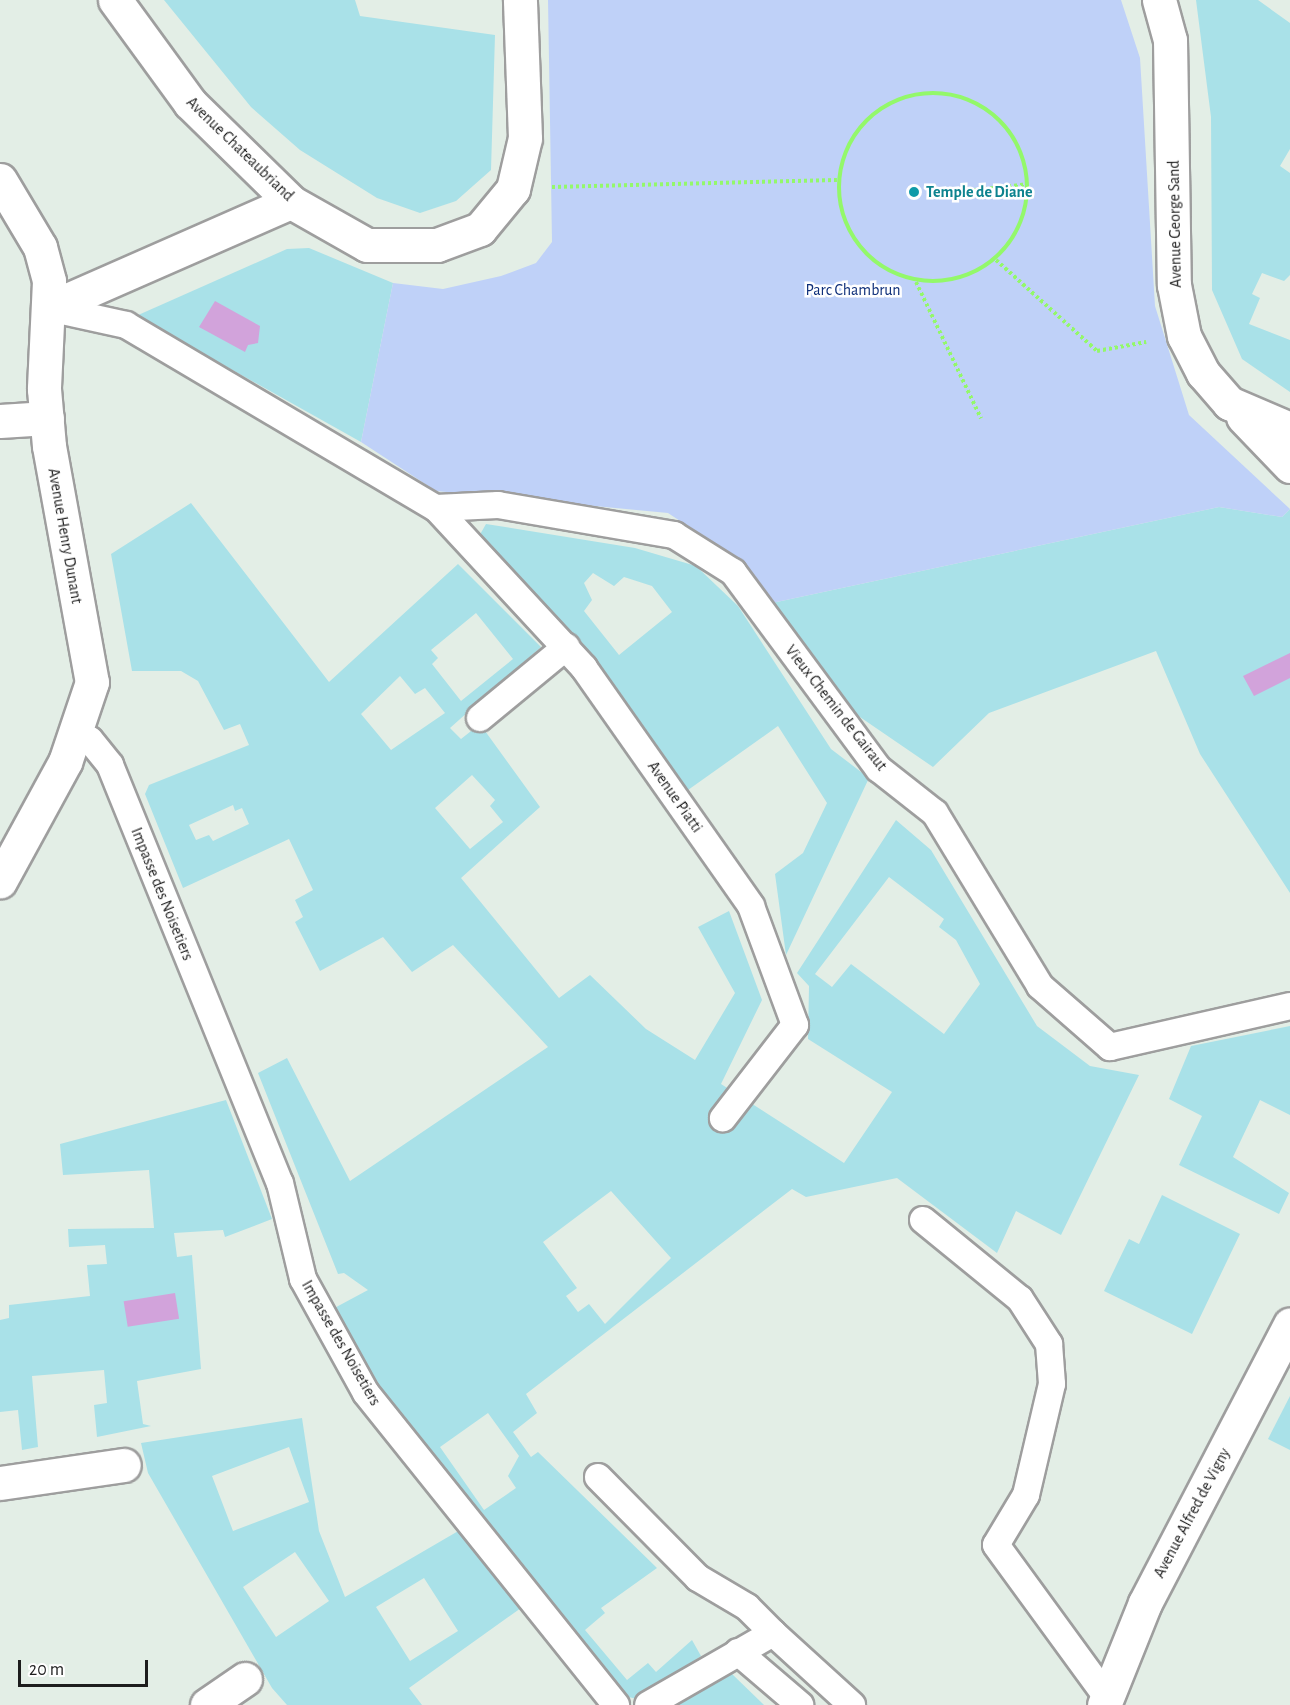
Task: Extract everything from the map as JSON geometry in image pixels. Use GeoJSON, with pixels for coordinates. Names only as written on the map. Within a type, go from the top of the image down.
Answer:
{"type":"FeatureCollection","features":[{"type":"Feature","properties":{"kind":"street","name":"Avenue Chateaubriand"},"geometry":{"type":"LineString","coordinates":[[115,0],[190,103],[291,202],[367,244],[437,245],[480,229],[513,189],[525,138],[520,0]]}},
{"type":"Feature","properties":{"kind":"street","name":"Avenue George Sand"},"geometry":{"type":"LineString","coordinates":[[1159,0],[1170,40],[1174,285],[1184,336],[1203,373],[1229,403],[1290,429]]}},
{"type":"Feature","properties":{"kind":"street","name":"Avenue Henry Dunant"},"geometry":{"type":"LineString","coordinates":[[0,180],[40,247],[49,308],[47,418],[92,682],[77,734],[0,881]]}},
{"type":"Feature","properties":{"kind":"street"},"geometry":{"type":"LineString","coordinates":[[49,308],[291,202]]}},
{"type":"Feature","properties":{"kind":"street"},"geometry":{"type":"LineString","coordinates":[[1229,403],[1290,466]]}},
{"type":"Feature","properties":{"kind":"street"},"geometry":{"type":"LineString","coordinates":[[0,421],[47,418]]}},
{"type":"Feature","properties":{"kind":"street","name":"Avenue Alfred de Vigny"},"geometry":{"type":"LineString","coordinates":[[1105,1701],[1145,1604],[1290,1325]]}},
{"type":"Feature","properties":{"kind":"street"},"geometry":{"type":"LineString","coordinates":[[0,1483],[124,1465]]}},
{"type":"Feature","properties":{"kind":"street"},"geometry":{"type":"LineString","coordinates":[[207,1705],[245,1679]]}},
{"type":"Feature","properties":{"kind":"lane","name":"Avenue Piatti"},"geometry":{"type":"LineString","coordinates":[[49,308],[126,325],[436,508],[566,647],[751,906],[795,1025],[723,1118]]}},
{"type":"Feature","properties":{"kind":"lane","name":"Vieux Chemin de Gairaut"},"geometry":{"type":"LineString","coordinates":[[436,508],[498,505],[674,535],[733,572],[879,769],[935,813],[1040,986],[1110,1047],[1290,1006]]}},
{"type":"Feature","properties":{"kind":"lane"},"geometry":{"type":"LineString","coordinates":[[480,718],[566,647]]}},
{"type":"Feature","properties":{"kind":"lane","name":"Impasse des Noisetiers"},"geometry":{"type":"LineString","coordinates":[[77,734],[90,740],[110,765],[280,1183],[308,1289],[366,1393],[616,1705]]}},
{"type":"Feature","properties":{"kind":"lane"},"geometry":{"type":"LineString","coordinates":[[923,1220],[1020,1299],[1049,1344],[1052,1384],[1026,1495],[996,1545],[1105,1701]]}},
{"type":"Feature","properties":{"kind":"lane"},"geometry":{"type":"LineString","coordinates":[[598,1477],[698,1578],[747,1607],[852,1705]]}},
{"type":"Feature","properties":{"kind":"lane"},"geometry":{"type":"LineString","coordinates":[[648,1705],[773,1633]]}},
{"type":"Feature","properties":{"kind":"lane"},"geometry":{"type":"LineString","coordinates":[[738,1652],[800,1705]]}},
{"type":"Feature","properties":{"kind":"path"},"geometry":{"type":"LineString","coordinates":[[919,93],[960,96],[998,117],[1020,149],[1029,184],[1020,226],[996,260],[958,279],[916,282],[870,260],[842,218],[837,180],[850,139],[877,110],[919,93]]}},
{"type":"Feature","properties":{"kind":"path"},"geometry":{"type":"LineString","coordinates":[[560,187],[837,180]]}},
{"type":"Feature","properties":{"kind":"path"},"geometry":{"type":"LineString","coordinates":[[943,194],[1029,184]]}},
{"type":"Feature","properties":{"kind":"path"},"geometry":{"type":"LineString","coordinates":[[996,260],[1097,351],[1184,336]]}},
{"type":"Feature","properties":{"kind":"path"},"geometry":{"type":"LineString","coordinates":[[916,282],[981,418]]}},
{"type":"Feature","properties":{"kind":"shaded area"},"geometry":{"type":"Polygon","coordinates":[[[164,0],[355,0],[360,16],[495,35],[491,170],[456,201],[420,213],[377,198],[300,150],[251,107],[164,0]]]}},
{"type":"Feature","properties":{"kind":"shaded area"},"geometry":{"type":"Polygon","coordinates":[[[1196,0],[1258,0],[1290,23],[1290,149],[1280,166],[1290,173],[1290,275],[1284,281],[1262,273],[1252,294],[1260,298],[1249,324],[1290,340],[1290,392],[1242,359],[1212,290],[1211,117],[1196,0]]]}},
{"type":"Feature","properties":{"kind":"shaded area"},"geometry":{"type":"Polygon","coordinates":[[[309,248],[393,283],[361,442],[136,316],[287,249],[309,248]]]}},
{"type":"Feature","properties":{"kind":"shaded area"},"geometry":{"type":"Polygon","coordinates":[[[215,301],[260,326],[258,343],[248,345],[245,352],[199,327],[215,301]]]}},
{"type":"Feature","properties":{"kind":"shaded area"},"geometry":{"type":"Polygon","coordinates":[[[191,503],[329,682],[458,564],[541,647],[450,728],[461,739],[480,724],[540,807],[461,878],[559,998],[590,975],[646,1029],[695,1060],[735,993],[698,927],[729,911],[762,1000],[721,1084],[844,1163],[892,1092],[808,1039],[809,986],[797,973],[896,820],[931,850],[1037,1026],[1090,1066],[1139,1075],[1061,1235],[1016,1211],[997,1253],[897,1178],[806,1197],[792,1189],[526,1394],[537,1413],[513,1432],[531,1457],[538,1452],[657,1568],[601,1608],[605,1613],[585,1630],[627,1680],[648,1663],[656,1672],[692,1640],[701,1656],[637,1699],[624,1696],[476,1519],[327,1312],[368,1290],[344,1273],[338,1274],[258,1073],[287,1058],[350,1181],[548,1047],[453,945],[412,972],[383,937],[320,971],[295,922],[303,917],[295,900],[313,890],[289,839],[183,888],[145,794],[149,785],[249,745],[240,724],[224,730],[198,681],[181,671],[132,671],[111,554],[191,503]],[[476,613],[431,650],[438,658],[432,664],[461,701],[513,659],[476,613]],[[400,676],[361,714],[391,750],[445,713],[425,688],[415,694],[400,676]],[[472,775],[435,808],[470,849],[503,822],[490,806],[495,800],[472,775]],[[233,805],[189,825],[196,840],[209,835],[213,841],[249,824],[242,808],[235,811],[233,805]],[[889,877],[815,974],[832,987],[851,964],[944,1034],[980,984],[956,940],[939,927],[944,919],[889,877]],[[611,1191],[543,1242],[577,1288],[566,1296],[578,1312],[589,1304],[605,1324],[671,1258],[611,1191]],[[488,1413],[440,1447],[484,1510],[516,1488],[508,1476],[519,1456],[488,1413]]]}},
{"type":"Feature","properties":{"kind":"shaded area"},"geometry":{"type":"Polygon","coordinates":[[[1219,507],[1282,517],[1290,509],[1290,893],[1200,754],[1156,651],[989,713],[933,767],[857,715],[772,603],[1219,507]]]}},
{"type":"Feature","properties":{"kind":"shaded area"},"geometry":{"type":"Polygon","coordinates":[[[486,524],[635,548],[696,566],[738,606],[831,749],[869,778],[786,955],[775,874],[803,853],[827,803],[778,726],[688,790],[568,629],[478,538],[486,524]],[[593,573],[584,583],[592,600],[584,611],[619,655],[672,612],[652,586],[624,577],[614,586],[593,573]]]}},
{"type":"Feature","properties":{"kind":"shaded area"},"geometry":{"type":"Polygon","coordinates":[[[1290,653],[1290,678],[1254,696],[1243,676],[1290,653]]]}},
{"type":"Feature","properties":{"kind":"shaded area"},"geometry":{"type":"Polygon","coordinates":[[[1290,1026],[1290,1115],[1260,1100],[1233,1157],[1289,1193],[1279,1214],[1179,1165],[1202,1116],[1169,1099],[1191,1046],[1290,1026]]]}},
{"type":"Feature","properties":{"kind":"shaded area"},"geometry":{"type":"Polygon","coordinates":[[[226,1100],[272,1219],[225,1237],[223,1230],[174,1233],[177,1257],[192,1255],[201,1369],[137,1381],[143,1424],[151,1426],[97,1437],[94,1405],[107,1403],[104,1370],[32,1376],[38,1447],[22,1450],[18,1410],[0,1412],[0,1320],[9,1318],[9,1305],[90,1296],[87,1265],[107,1264],[105,1245],[69,1247],[68,1229],[154,1228],[149,1170],[63,1175],[60,1144],[226,1100]]]}},
{"type":"Feature","properties":{"kind":"shaded area"},"geometry":{"type":"Polygon","coordinates":[[[1162,1195],[1240,1234],[1192,1334],[1104,1291],[1129,1239],[1139,1244],[1162,1195]]]}},
{"type":"Feature","properties":{"kind":"shaded area"},"geometry":{"type":"Polygon","coordinates":[[[175,1293],[179,1319],[128,1327],[124,1301],[175,1293]]]}},
{"type":"Feature","properties":{"kind":"shaded area"},"geometry":{"type":"Polygon","coordinates":[[[1290,1396],[1290,1450],[1268,1439],[1290,1396]]]}},
{"type":"Feature","properties":{"kind":"shaded area"},"geometry":{"type":"Polygon","coordinates":[[[302,1418],[319,1531],[345,1597],[460,1530],[521,1608],[409,1688],[422,1705],[287,1705],[272,1688],[148,1473],[141,1443],[302,1418]],[[289,1447],[212,1476],[233,1531],[309,1502],[289,1447]],[[295,1552],[243,1587],[276,1637],[329,1601],[295,1552]],[[424,1578],[376,1607],[410,1661],[458,1631],[424,1578]]]}},
{"type":"Feature","properties":{"kind":"shaded area"},"geometry":{"type":"Polygon","coordinates":[[[730,1672],[764,1705],[673,1705],[730,1672]]]}},
{"type":"Feature","properties":{"kind":"green space","name":"Parc Chambrun"},"geometry":{"type":"Polygon","coordinates":[[[548,0],[1121,0],[1140,58],[1155,306],[1189,415],[1290,509],[1282,517],[1219,507],[772,603],[742,562],[668,513],[436,491],[361,442],[393,283],[443,289],[501,276],[536,263],[552,242],[548,0]]]}},
{"type":"Feature","properties":{"kind":"place","name":"Temple de Diane"},"geometry":{"type":"Point","coordinates":[914,192]}}]}
